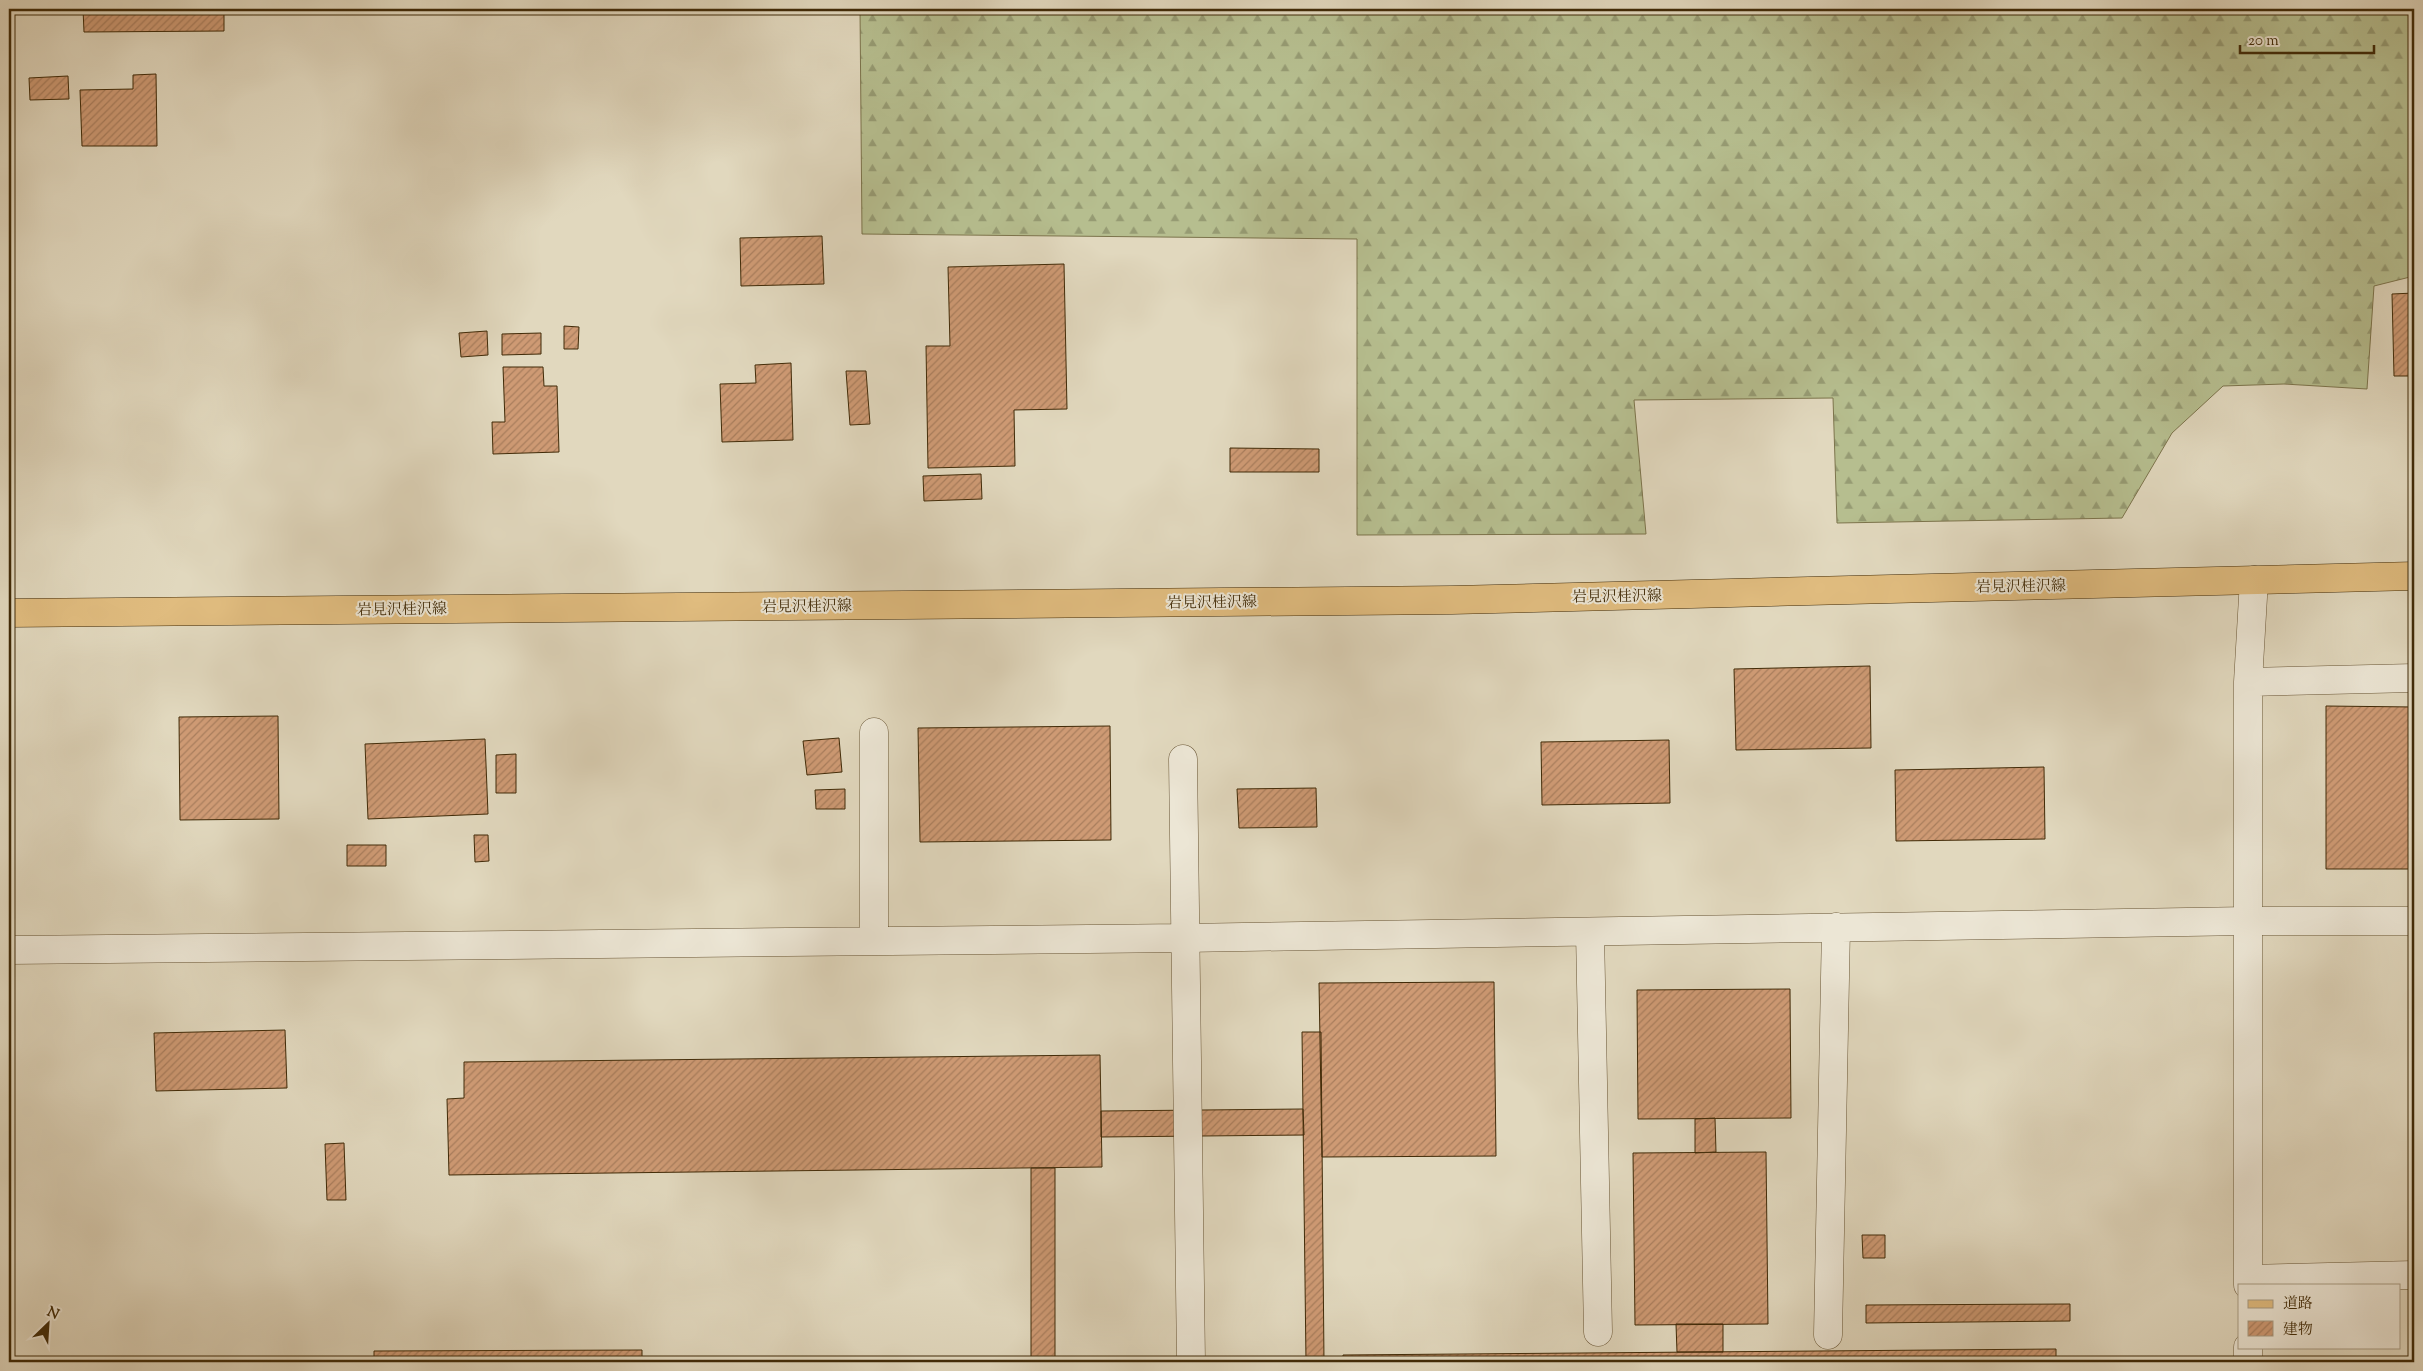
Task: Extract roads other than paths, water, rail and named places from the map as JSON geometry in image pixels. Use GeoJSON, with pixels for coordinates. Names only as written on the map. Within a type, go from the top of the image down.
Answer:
{"type":"FeatureCollection","features":[{"type":"Feature","properties":{"kind":"main road","name":"岩見沢桂沢線"},"geometry":{"type":"LineString","coordinates":[[9,613],[1462,600],[2414,576]]}},
{"type":"Feature","properties":{"kind":"lane"},"geometry":{"type":"LineString","coordinates":[[2254,580],[2248,682],[2248,1282],[2414,1275]]}},
{"type":"Feature","properties":{"kind":"lane"},"geometry":{"type":"LineString","coordinates":[[2248,682],[2414,678]]}},
{"type":"Feature","properties":{"kind":"lane"},"geometry":{"type":"LineString","coordinates":[[874,732],[874,941]]}},
{"type":"Feature","properties":{"kind":"lane"},"geometry":{"type":"LineString","coordinates":[[1183,759],[1191,1362]]}},
{"type":"Feature","properties":{"kind":"lane"},"geometry":{"type":"LineString","coordinates":[[9,950],[1184,938],[2248,920],[2414,922]]}},
{"type":"Feature","properties":{"kind":"lane"},"geometry":{"type":"LineString","coordinates":[[1828,1335],[1836,928]]}},
{"type":"Feature","properties":{"kind":"lane"},"geometry":{"type":"LineString","coordinates":[[1590,932],[1598,1332]]}},
{"type":"Feature","properties":{"kind":"lane"},"geometry":{"type":"LineString","coordinates":[[2248,1348],[2248,1362]]}}]}
